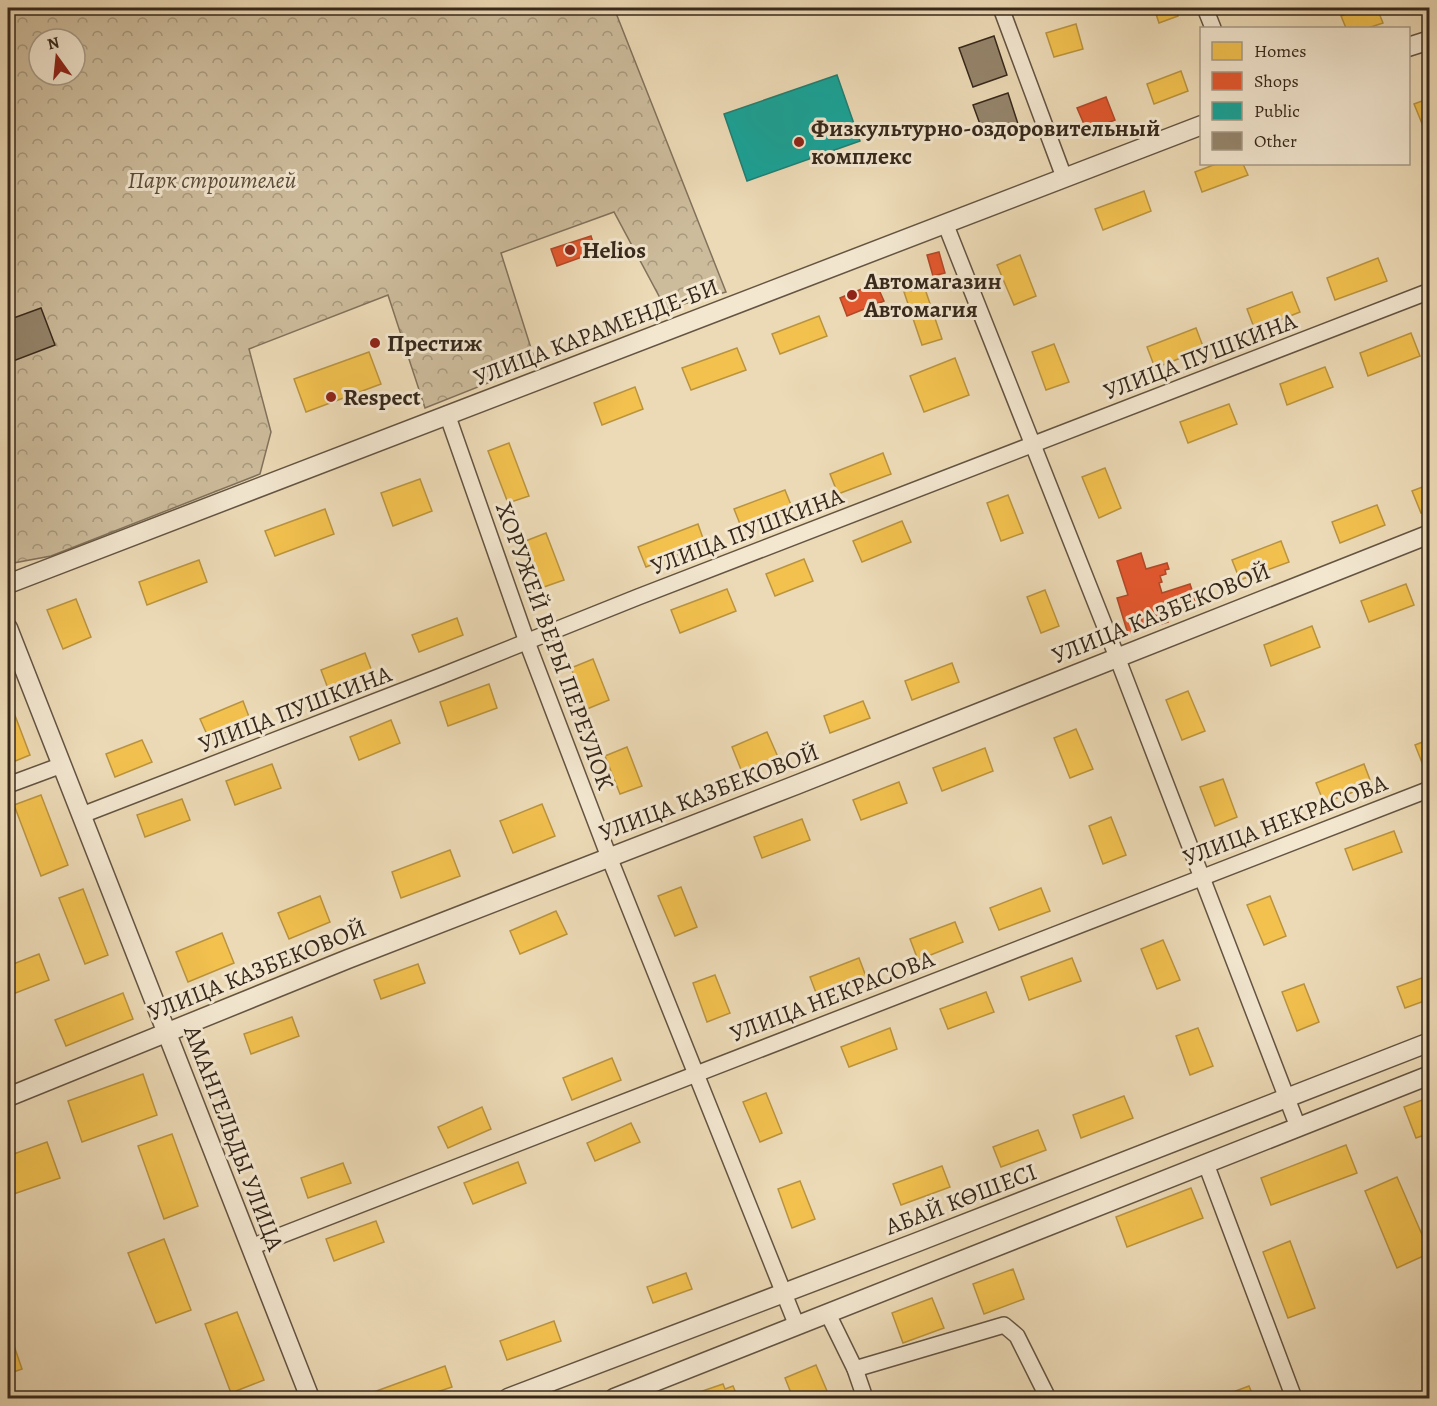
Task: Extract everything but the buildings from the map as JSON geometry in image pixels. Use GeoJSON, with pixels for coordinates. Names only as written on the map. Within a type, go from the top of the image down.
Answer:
{"type":"FeatureCollection","features":[{"type":"Feature","properties":{"kind":"street"},"geometry":{"type":"LineString","coordinates":[[1001,8],[1064,177]]}},
{"type":"Feature","properties":{"kind":"street"},"geometry":{"type":"LineString","coordinates":[[1205,8],[1214,27]]}},
{"type":"Feature","properties":{"kind":"street"},"geometry":{"type":"LineString","coordinates":[[1410,46],[1430,40]]}},
{"type":"Feature","properties":{"kind":"street","name":"УЛИЦА КАРАМЕНДЕ-БИ"},"geometry":{"type":"LineString","coordinates":[[8,584],[1200,125]]}},
{"type":"Feature","properties":{"kind":"street"},"geometry":{"type":"LineString","coordinates":[[945,223],[1117,657],[1298,1127]]}},
{"type":"Feature","properties":{"kind":"street","name":"УЛИЦА ПУШКИНА"},"geometry":{"type":"LineString","coordinates":[[82,815],[1430,291]]}},
{"type":"Feature","properties":{"kind":"street","name":"ХОРУЖЕЙ ВЕРЫ ПЕРЕУЛОК"},"geometry":{"type":"LineString","coordinates":[[447,414],[527,642],[609,857],[694,1074],[797,1326]]}},
{"type":"Feature","properties":{"kind":"street","name":"УЛИЦА КАЗБЕКОВОЙ"},"geometry":{"type":"LineString","coordinates":[[8,1097],[348,959],[1430,534]]}},
{"type":"Feature","properties":{"kind":"street","name":"АМАНГЕЛЬДЫ УЛИЦА"},"geometry":{"type":"LineString","coordinates":[[8,628],[310,1398]]}},
{"type":"Feature","properties":{"kind":"street"},"geometry":{"type":"LineString","coordinates":[[8,785],[62,765]]}},
{"type":"Feature","properties":{"kind":"street","name":"УЛИЦА НЕКРАСОВА"},"geometry":{"type":"LineString","coordinates":[[251,1247],[1430,789]]}},
{"type":"Feature","properties":{"kind":"street","name":"АБАЙ КӨШЕСІ"},"geometry":{"type":"LineString","coordinates":[[508,1398],[1430,1042]]}},
{"type":"Feature","properties":{"kind":"street"},"geometry":{"type":"LineString","coordinates":[[614,1398],[1430,1075]]}},
{"type":"Feature","properties":{"kind":"street"},"geometry":{"type":"LineString","coordinates":[[1206,1164],[1294,1398]]}},
{"type":"Feature","properties":{"kind":"street"},"geometry":{"type":"LineString","coordinates":[[828,1314],[855,1369],[865,1398]]}},
{"type":"Feature","properties":{"kind":"street"},"geometry":{"type":"LineString","coordinates":[[855,1369],[1004,1325],[1017,1336],[1048,1398]]}},
{"type":"Feature","properties":{"kind":"green space","name":"Парк строителей"},"geometry":{"type":"Polygon","coordinates":[[[19,8],[614,8],[726,292],[666,309],[614,212],[501,253],[536,364],[425,408],[388,295],[249,349],[271,432],[260,474],[51,556],[8,564],[8,12],[19,8]]]}},
{"type":"Feature","properties":{"kind":"place","name":"Физкультурно-оздоровительный комплекс"},"geometry":{"type":"Point","coordinates":[799,142]}},
{"type":"Feature","properties":{"kind":"place","name":"Helios"},"geometry":{"type":"Point","coordinates":[570,250]}},
{"type":"Feature","properties":{"kind":"place","name":"Автомагазин Автомагия"},"geometry":{"type":"Point","coordinates":[852,295]}},
{"type":"Feature","properties":{"kind":"place","name":"Престиж"},"geometry":{"type":"Point","coordinates":[375,343]}},
{"type":"Feature","properties":{"kind":"place","name":"Respect"},"geometry":{"type":"Point","coordinates":[331,397]}}]}
